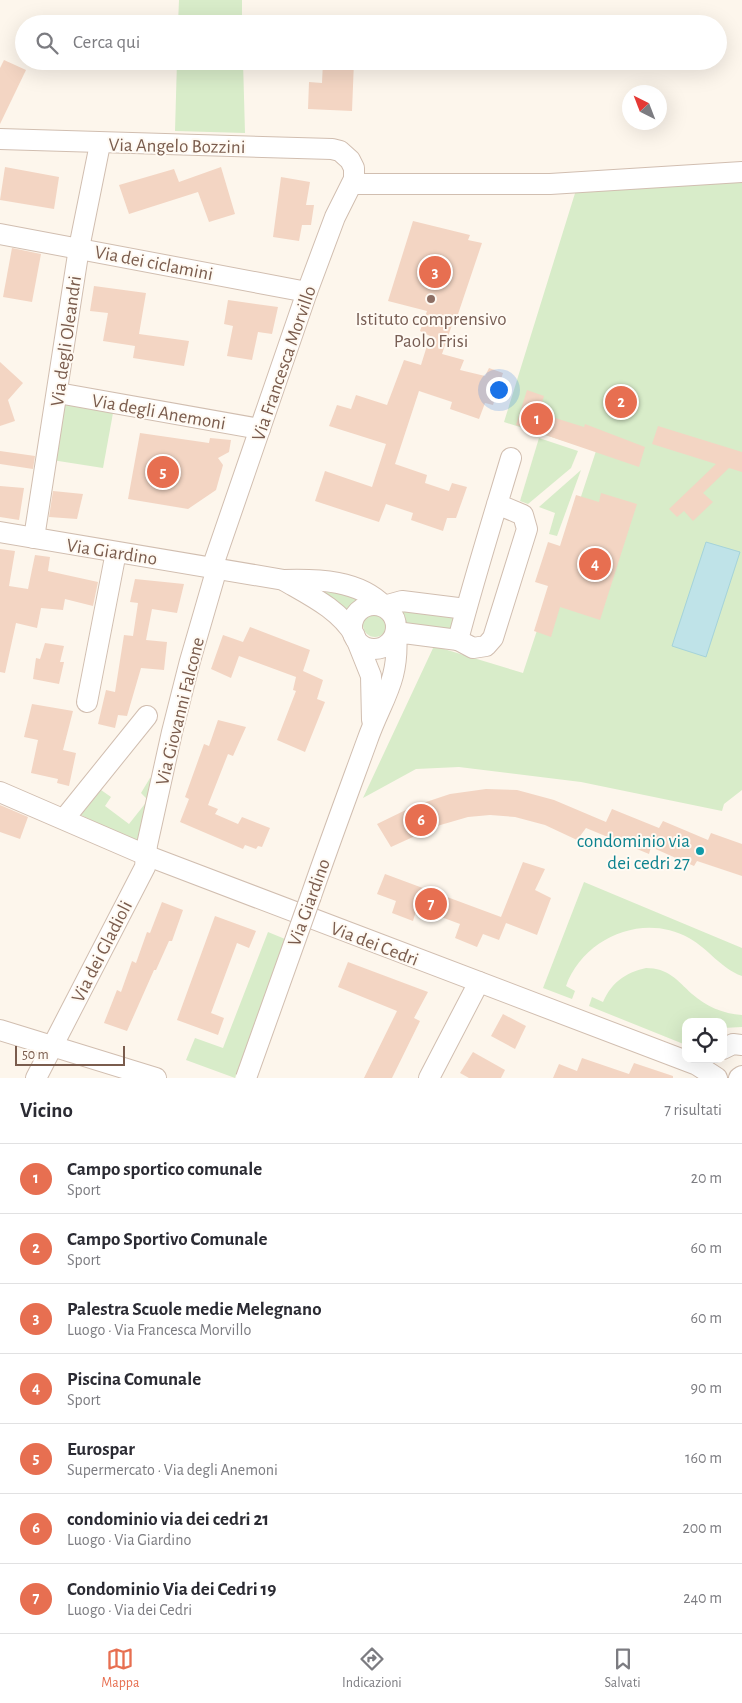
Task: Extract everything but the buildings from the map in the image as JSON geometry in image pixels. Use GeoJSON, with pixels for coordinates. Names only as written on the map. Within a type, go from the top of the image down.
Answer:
{"type":"FeatureCollection","features":[{"type":"Feature","properties":{"kind":"street","name":"Via Angelo Bozzini"},"geometry":{"type":"LineString","coordinates":[[0,140],[332,149],[340,151],[350,160],[355,171],[352,184]]}},
{"type":"Feature","properties":{"kind":"street","name":"Via degli Oleandri"},"geometry":{"type":"LineString","coordinates":[[34,538],[79,248],[100,144]]}},
{"type":"Feature","properties":{"kind":"street"},"geometry":{"type":"LineString","coordinates":[[352,184],[550,184],[742,172]]}},
{"type":"Feature","properties":{"kind":"street","name":"Via Francesca Morvillo"},"geometry":{"type":"LineString","coordinates":[[214,568],[307,292],[338,211],[352,184]]}},
{"type":"Feature","properties":{"kind":"street","name":"Via dei ciclamini"},"geometry":{"type":"LineString","coordinates":[[0,234],[307,292]]}},
{"type":"Feature","properties":{"kind":"street","name":"Via degli Anemoni"},"geometry":{"type":"LineString","coordinates":[[58,393],[260,429]]}},
{"type":"Feature","properties":{"kind":"street"},"geometry":{"type":"LineString","coordinates":[[458,640],[511,458]]}},
{"type":"Feature","properties":{"kind":"street"},"geometry":{"type":"LineString","coordinates":[[356,638],[369,648],[376,649],[389,644],[396,632],[458,640],[478,648],[486,646],[493,638],[526,534],[527,524],[523,515],[497,504]]}},
{"type":"Feature","properties":{"kind":"street","name":"Via Giardino"},"geometry":{"type":"LineString","coordinates":[[0,532],[284,580],[321,581],[359,588],[374,596],[393,619],[396,632],[397,657],[395,674],[372,727],[246,1078]]}},
{"type":"Feature","properties":{"kind":"street"},"geometry":{"type":"LineString","coordinates":[[87,702],[116,552]]}},
{"type":"Feature","properties":{"kind":"street","name":"Via Giovanni Falcone"},"geometry":{"type":"LineString","coordinates":[[148,856],[147,845],[172,732],[214,568]]}},
{"type":"Feature","properties":{"kind":"street","name":"Via Giardino"},"geometry":{"type":"LineString","coordinates":[[284,580],[333,611],[350,628],[356,638]]}},
{"type":"Feature","properties":{"kind":"street"},"geometry":{"type":"LineString","coordinates":[[384,606],[402,601],[466,609]]}},
{"type":"Feature","properties":{"kind":"street","name":"Via Giardino"},"geometry":{"type":"LineString","coordinates":[[372,727],[373,698],[371,676],[352,625],[358,612],[370,605],[384,606]]}},
{"type":"Feature","properties":{"kind":"street"},"geometry":{"type":"LineString","coordinates":[[64,819],[147,716]]}},
{"type":"Feature","properties":{"kind":"street","name":"Via dei Cedri"},"geometry":{"type":"LineString","coordinates":[[0,792],[148,856],[479,982],[682,1054]]}},
{"type":"Feature","properties":{"kind":"street","name":"Via dei Gladioli"},"geometry":{"type":"LineString","coordinates":[[53,1045],[145,867],[148,856]]}},
{"type":"Feature","properties":{"kind":"street"},"geometry":{"type":"LineString","coordinates":[[429,1078],[479,982]]}},
{"type":"Feature","properties":{"kind":"street"},"geometry":{"type":"LineString","coordinates":[[0,1030],[156,1078]]}},
{"type":"Feature","properties":{"kind":"street"},"geometry":{"type":"LineString","coordinates":[[727,1048],[733,1044],[742,1045]]}},
{"type":"Feature","properties":{"kind":"street"},"geometry":{"type":"LineString","coordinates":[[36,1078],[53,1045]]}},
{"type":"Feature","properties":{"kind":"street","name":"Via dei Cedri"},"geometry":{"type":"LineString","coordinates":[[705,1063],[717,1078]]}},
{"type":"Feature","properties":{"kind":"green space"},"geometry":{"type":"Polygon","coordinates":[[[179,0],[242,0],[242,15],[178,15],[179,0]]]}},
{"type":"Feature","properties":{"kind":"green space"},"geometry":{"type":"Polygon","coordinates":[[[177,70],[243,70],[245,133],[175,131],[177,70]]]}},
{"type":"Feature","properties":{"kind":"green space"},"geometry":{"type":"Polygon","coordinates":[[[742,179],[742,790],[724,804],[722,811],[581,782],[459,767],[416,769],[363,798],[434,646],[523,673],[596,451],[504,422],[576,190],[742,179]]]}},
{"type":"Feature","properties":{"kind":"green space"},"geometry":{"type":"Polygon","coordinates":[[[61,403],[113,413],[103,468],[52,460],[61,403]]]}},
{"type":"Feature","properties":{"kind":"green space"},"geometry":{"type":"Polygon","coordinates":[[[539,438],[578,451],[571,468],[528,504],[520,501],[539,438]]]}},
{"type":"Feature","properties":{"kind":"green space"},"geometry":{"type":"Polygon","coordinates":[[[581,470],[557,536],[549,534],[555,513],[539,507],[581,470]]]}},
{"type":"Feature","properties":{"kind":"green space"},"geometry":{"type":"Polygon","coordinates":[[[317,591],[341,591],[365,601],[350,613],[338,603],[317,591]]]}},
{"type":"Feature","properties":{"kind":"green space"},"geometry":{"type":"Polygon","coordinates":[[[395,609],[455,615],[452,630],[402,628],[395,609]]]}},
{"type":"Feature","properties":{"kind":"green space"},"geometry":{"type":"Polygon","coordinates":[[[375,613],[384,616],[387,625],[384,634],[375,637],[366,634],[363,625],[366,616],[375,613]]]}},
{"type":"Feature","properties":{"kind":"green space"},"geometry":{"type":"Polygon","coordinates":[[[154,777],[139,841],[136,843],[81,815],[101,790],[111,797],[105,806],[129,824],[148,800],[141,793],[150,778],[154,777]]]}},
{"type":"Feature","properties":{"kind":"green space"},"geometry":{"type":"Polygon","coordinates":[[[584,882],[742,948],[742,976],[727,968],[703,947],[689,938],[671,931],[653,928],[634,929],[617,934],[600,943],[586,955],[574,969],[566,986],[575,991],[572,999],[543,988],[584,882]]]}},
{"type":"Feature","properties":{"kind":"green space"},"geometry":{"type":"Polygon","coordinates":[[[268,932],[285,939],[235,1078],[186,1060],[195,1038],[223,1048],[268,932]]]}},
{"type":"Feature","properties":{"kind":"green space"},"geometry":{"type":"Polygon","coordinates":[[[646,968],[660,970],[677,980],[709,1006],[728,1013],[742,1015],[742,1027],[727,1028],[727,1018],[682,1018],[682,1043],[589,1006],[592,997],[603,1002],[620,979],[646,968]]]}},
{"type":"Feature","properties":{"kind":"water"},"geometry":{"type":"Polygon","coordinates":[[[706,542],[740,552],[706,657],[672,646],[706,542]]]}},
{"type":"Feature","properties":{"kind":"place","name":"Palestra Scuole medie Melegnano"},"geometry":{"type":"Point","coordinates":[435,272]}},
{"type":"Feature","properties":{"kind":"place","name":"Istituto comprensivo Paolo Frisi"},"geometry":{"type":"Point","coordinates":[431,299]}},
{"type":"Feature","properties":{"kind":"place","name":"Campo Sportivo Comunale"},"geometry":{"type":"Point","coordinates":[621,402]}},
{"type":"Feature","properties":{"kind":"place","name":"Campo sportico comunale"},"geometry":{"type":"Point","coordinates":[537,419]}},
{"type":"Feature","properties":{"kind":"place","name":"Eurospar"},"geometry":{"type":"Point","coordinates":[163,472]}},
{"type":"Feature","properties":{"kind":"place","name":"Piscina Comunale"},"geometry":{"type":"Point","coordinates":[595,564]}},
{"type":"Feature","properties":{"kind":"place","name":"condominio via dei cedri 21"},"geometry":{"type":"Point","coordinates":[421,820]}},
{"type":"Feature","properties":{"kind":"place","name":"condominio via dei cedri 27"},"geometry":{"type":"Point","coordinates":[700,851]}},
{"type":"Feature","properties":{"kind":"place","name":"Condominio Via dei Cedri 19"},"geometry":{"type":"Point","coordinates":[431,904]}}]}
